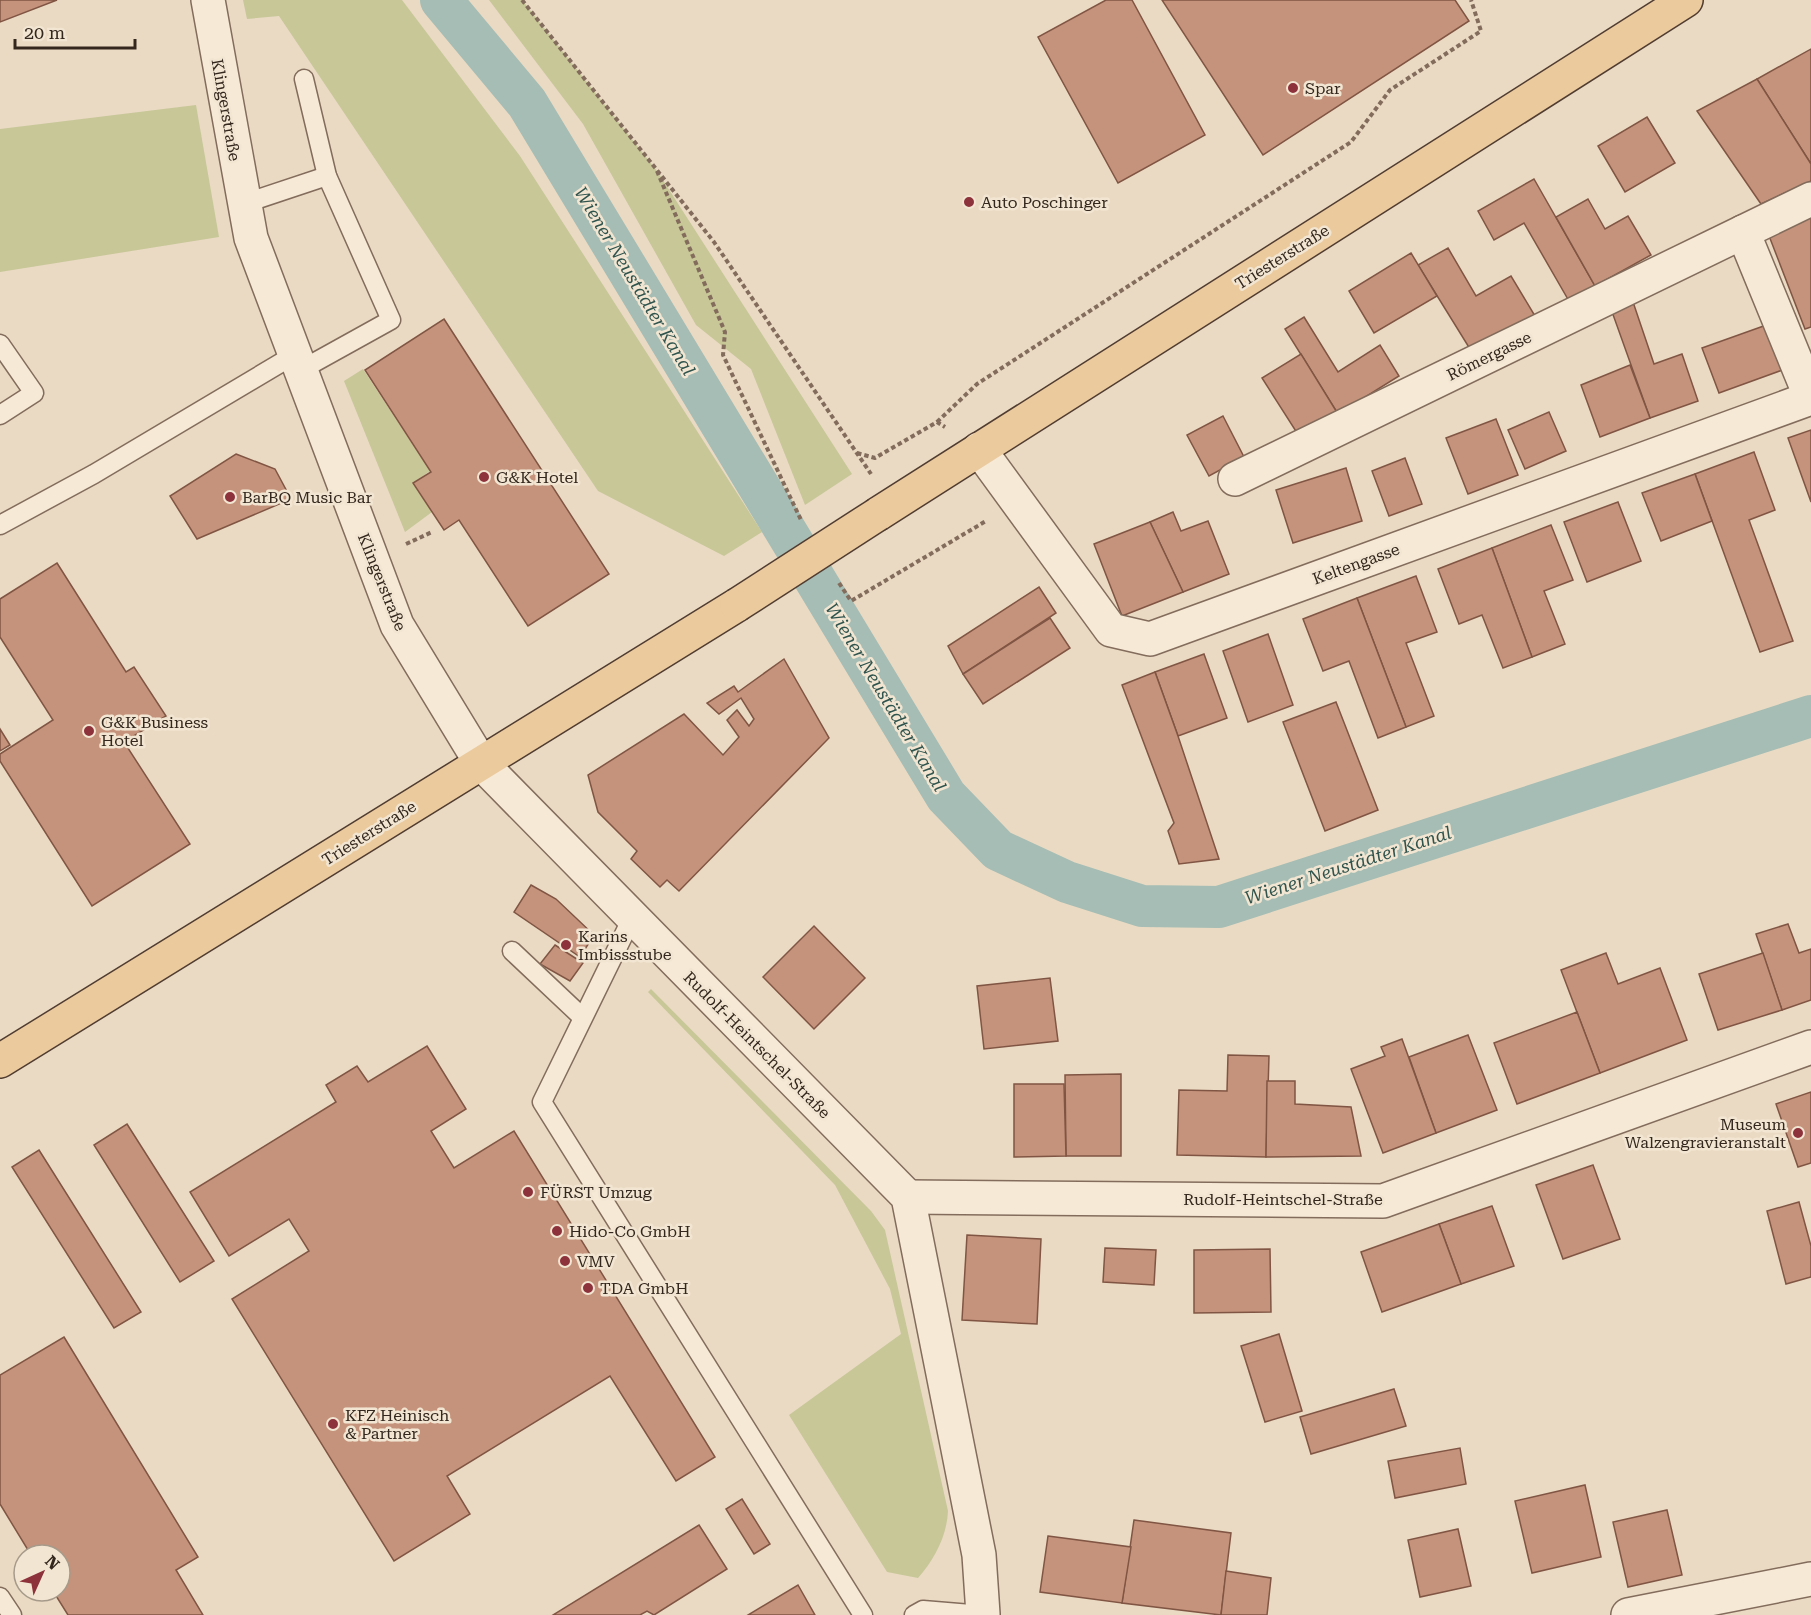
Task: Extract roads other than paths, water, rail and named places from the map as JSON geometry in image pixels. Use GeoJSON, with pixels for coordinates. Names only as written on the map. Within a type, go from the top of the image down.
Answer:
{"type":"FeatureCollection","features":[{"type":"Feature","properties":{"kind":"main road","name":"Triesterstraße"},"geometry":{"type":"LineString","coordinates":[[0,1061],[737,605],[1686,0]]}},
{"type":"Feature","properties":{"kind":"street","name":"Klingerstraße"},"geometry":{"type":"LineString","coordinates":[[208,0],[250,238],[397,625],[481,763]]}},
{"type":"Feature","properties":{"kind":"street","name":"Römergasse"},"geometry":{"type":"LineString","coordinates":[[1235,479],[1811,199]]}},
{"type":"Feature","properties":{"kind":"street"},"geometry":{"type":"LineString","coordinates":[[1743,232],[1811,398]]}},
{"type":"Feature","properties":{"kind":"street","name":"Keltengasse"},"geometry":{"type":"LineString","coordinates":[[979,449],[1111,630],[1150,639],[1811,398]]}},
{"type":"Feature","properties":{"kind":"street","name":"Rudolf-Heintschel-Straße"},"geometry":{"type":"LineString","coordinates":[[481,763],[908,1197],[1383,1201],[1811,1047]]}},
{"type":"Feature","properties":{"kind":"street"},"geometry":{"type":"LineString","coordinates":[[908,1197],[979,1555],[984,1615]]}},
{"type":"Feature","properties":{"kind":"street"},"geometry":{"type":"LineString","coordinates":[[1628,1615],[1811,1579]]}},
{"type":"Feature","properties":{"kind":"lane"},"geometry":{"type":"LineString","coordinates":[[0,525],[297,363],[391,320],[327,176],[304,79]]}},
{"type":"Feature","properties":{"kind":"lane"},"geometry":{"type":"LineString","coordinates":[[243,204],[327,176]]}},
{"type":"Feature","properties":{"kind":"lane"},"geometry":{"type":"LineString","coordinates":[[0,344],[34,393],[0,415]]}},
{"type":"Feature","properties":{"kind":"lane"},"geometry":{"type":"LineString","coordinates":[[632,918],[542,1102],[863,1615]]}},
{"type":"Feature","properties":{"kind":"lane"},"geometry":{"type":"LineString","coordinates":[[512,951],[582,1017]]}},
{"type":"Feature","properties":{"kind":"lane"},"geometry":{"type":"LineString","coordinates":[[0,1598],[12,1615]]}},
{"type":"Feature","properties":{"kind":"lane"},"geometry":{"type":"LineString","coordinates":[[914,1615],[923,1610],[984,1615]]}},
{"type":"Feature","properties":{"kind":"waterway","name":"Wiener Neustädter Kanal"},"geometry":{"type":"LineString","coordinates":[[441,0],[527,103],[946,796],[998,850],[1067,882],[1142,906],[1219,907],[1811,716]]}},
{"type":"Feature","properties":{"kind":"place","name":"Spar"},"geometry":{"type":"Point","coordinates":[1293,88]}},
{"type":"Feature","properties":{"kind":"place","name":"Auto Poschinger"},"geometry":{"type":"Point","coordinates":[969,202]}},
{"type":"Feature","properties":{"kind":"place","name":"G&K Hotel"},"geometry":{"type":"Point","coordinates":[484,477]}},
{"type":"Feature","properties":{"kind":"place","name":"BarBQ Music Bar"},"geometry":{"type":"Point","coordinates":[230,497]}},
{"type":"Feature","properties":{"kind":"place","name":"G&K Business Hotel"},"geometry":{"type":"Point","coordinates":[89,731]}},
{"type":"Feature","properties":{"kind":"place","name":"Karins Imbissstube"},"geometry":{"type":"Point","coordinates":[566,945]}},
{"type":"Feature","properties":{"kind":"place","name":"Museum Walzengravieranstalt"},"geometry":{"type":"Point","coordinates":[1798,1133]}},
{"type":"Feature","properties":{"kind":"place","name":"FÜRST Umzug"},"geometry":{"type":"Point","coordinates":[528,1192]}},
{"type":"Feature","properties":{"kind":"place","name":"Hido-Co GmbH"},"geometry":{"type":"Point","coordinates":[557,1231]}},
{"type":"Feature","properties":{"kind":"place","name":"VMV"},"geometry":{"type":"Point","coordinates":[565,1261]}},
{"type":"Feature","properties":{"kind":"place","name":"TDA GmbH"},"geometry":{"type":"Point","coordinates":[588,1288]}},
{"type":"Feature","properties":{"kind":"place","name":"KFZ Heinisch & Partner"},"geometry":{"type":"Point","coordinates":[333,1424]}}]}
